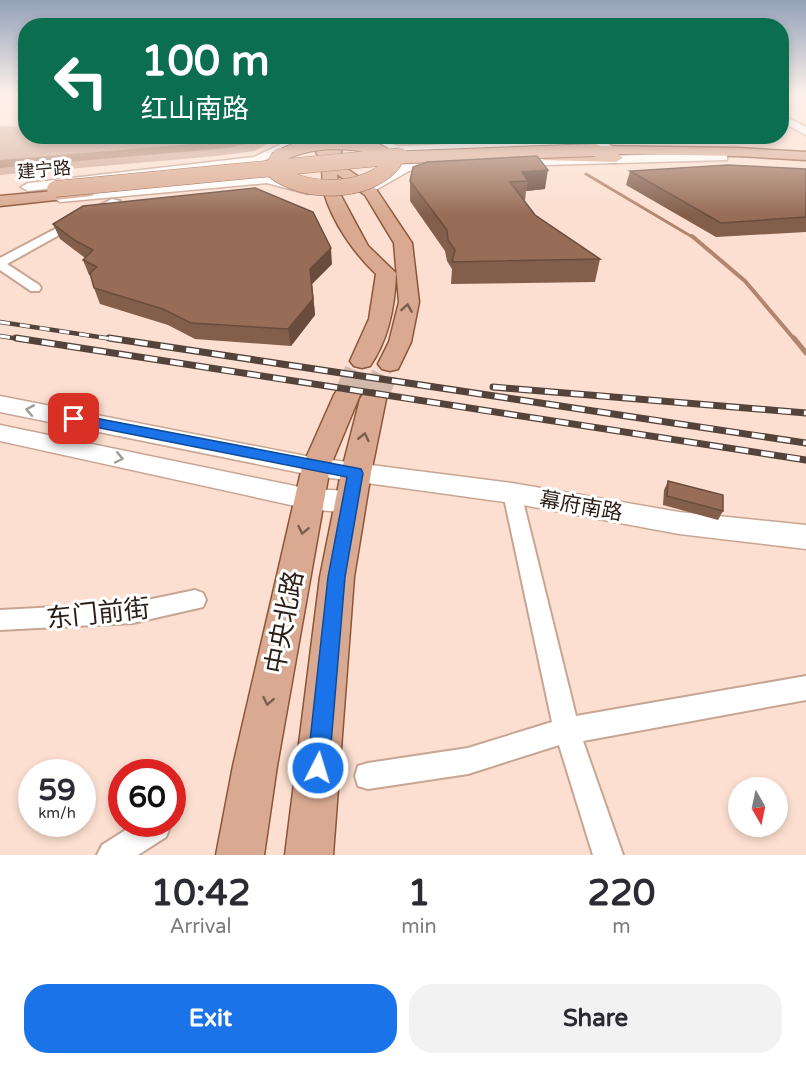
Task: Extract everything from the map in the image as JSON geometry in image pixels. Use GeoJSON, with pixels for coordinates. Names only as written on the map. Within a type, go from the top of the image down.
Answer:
{"type":"FeatureCollection","features":[{"type":"Feature","properties":{"kind":"main road"},"geometry":{"type":"LineString","coordinates":[[0,198],[257,160],[291,144]]}},
{"type":"Feature","properties":{"kind":"main road"},"geometry":{"type":"LineString","coordinates":[[275,169],[291,151],[312,144]]}},
{"type":"Feature","properties":{"kind":"main road"},"geometry":{"type":"LineString","coordinates":[[325,144],[323,151],[329,169],[350,189],[380,204],[403,243],[376,332],[362,362]]}},
{"type":"Feature","properties":{"kind":"main road"},"geometry":{"type":"LineString","coordinates":[[330,144],[350,189],[374,226],[376,246],[396,272],[409,302],[400,342],[390,364]]}},
{"type":"Feature","properties":{"kind":"main road"},"geometry":{"type":"LineString","coordinates":[[354,144],[365,146],[390,159],[567,156],[616,159]]}},
{"type":"Feature","properties":{"kind":"main road"},"geometry":{"type":"LineString","coordinates":[[378,144],[398,150],[530,144]]}},
{"type":"Feature","properties":{"kind":"main road"},"geometry":{"type":"LineString","coordinates":[[558,144],[595,150]]}},
{"type":"Feature","properties":{"kind":"main road"},"geometry":{"type":"LineString","coordinates":[[390,159],[555,146],[595,150]]}},
{"type":"Feature","properties":{"kind":"main road","name":"建宁路"},"geometry":{"type":"LineString","coordinates":[[595,150],[806,162]]}},
{"type":"Feature","properties":{"kind":"main road","name":"建宁路"},"geometry":{"type":"LineString","coordinates":[[0,198],[363,163],[493,155],[595,150],[738,152],[806,156]]}},
{"type":"Feature","properties":{"kind":"main road"},"geometry":{"type":"LineString","coordinates":[[28,193],[275,169],[302,184],[350,189],[406,167],[723,157]]}},
{"type":"Feature","properties":{"kind":"main road"},"geometry":{"type":"LineString","coordinates":[[0,189],[68,198],[267,179],[350,189],[383,175],[391,169],[390,159]]}},
{"type":"Feature","properties":{"kind":"main road"},"geometry":{"type":"LineString","coordinates":[[350,189],[361,249],[396,272]]}},
{"type":"Feature","properties":{"kind":"main road","name":"中央北路"},"geometry":{"type":"LineString","coordinates":[[240,855],[255,766],[313,483],[360,397],[353,488],[337,577],[309,855]]}},
{"type":"Feature","properties":{"kind":"main road"},"geometry":{"type":"LineString","coordinates":[[0,404],[313,483]]}},
{"type":"Feature","properties":{"kind":"main road"},"geometry":{"type":"LineString","coordinates":[[0,433],[313,483]]}},
{"type":"Feature","properties":{"kind":"main road","name":"幕府南路"},"geometry":{"type":"LineString","coordinates":[[313,483],[353,488],[512,494],[679,524],[804,540]]}},
{"type":"Feature","properties":{"kind":"street"},"geometry":{"type":"LineString","coordinates":[[35,288],[0,264],[115,201]]}},
{"type":"Feature","properties":{"kind":"street"},"geometry":{"type":"LineString","coordinates":[[512,494],[567,730],[608,855]]}},
{"type":"Feature","properties":{"kind":"street","name":"东门前街"},"geometry":{"type":"LineString","coordinates":[[0,620],[134,613],[195,600]]}},
{"type":"Feature","properties":{"kind":"street"},"geometry":{"type":"LineString","coordinates":[[368,776],[468,761],[567,730],[602,726],[806,688]]}},
{"type":"Feature","properties":{"kind":"street"},"geometry":{"type":"LineString","coordinates":[[112,855],[140,837]]}},
{"type":"Feature","properties":{"kind":"shaded area"},"geometry":{"type":"Polygon","coordinates":[[[0,135],[18,135],[18,144],[267,144],[254,151],[217,156],[0,175],[0,135]]]}},
{"type":"Feature","properties":{"kind":"shaded area"},"geometry":{"type":"Polygon","coordinates":[[[192,144],[247,144],[227,148],[0,168],[0,160],[192,144]]]}},
{"type":"Feature","properties":{"kind":"building"},"geometry":{"type":"Polygon","coordinates":[[[537,156],[548,170],[522,172],[528,181],[510,182],[535,215],[600,259],[452,262],[455,250],[448,240],[447,230],[410,181],[413,167],[427,162],[537,156]]]}},
{"type":"Feature","properties":{"kind":"building"},"geometry":{"type":"Polygon","coordinates":[[[728,165],[806,169],[806,217],[721,223],[630,171],[728,165]]]}},
{"type":"Feature","properties":{"kind":"building"},"geometry":{"type":"Polygon","coordinates":[[[255,188],[313,212],[331,248],[310,269],[313,299],[288,329],[191,323],[163,309],[94,288],[90,273],[97,267],[83,260],[93,250],[53,224],[83,206],[255,188]]]}},
{"type":"Feature","properties":{"kind":"building"},"geometry":{"type":"Polygon","coordinates":[[[668,481],[723,495],[723,511],[667,496],[668,481]]]}},
{"type":"Feature","properties":{"kind":"waterway"},"geometry":{"type":"LineString","coordinates":[[586,174],[694,238]]}},
{"type":"Feature","properties":{"kind":"waterway"},"geometry":{"type":"LineString","coordinates":[[692,236],[745,281],[795,340]]}},
{"type":"Feature","properties":{"kind":"waterway"},"geometry":{"type":"LineString","coordinates":[[794,338],[806,353]]}},
{"type":"Feature","properties":{"kind":"tunnel"},"geometry":{"type":"LineString","coordinates":[[347,395],[362,361]]}},
{"type":"Feature","properties":{"kind":"tunnel"},"geometry":{"type":"LineString","coordinates":[[373,399],[390,364]]}},
{"type":"Feature","properties":{"kind":"railway"},"geometry":{"type":"LineString","coordinates":[[0,322],[119,340]]}},
{"type":"Feature","properties":{"kind":"railway"},"geometry":{"type":"LineString","coordinates":[[0,336],[26,340]]}},
{"type":"Feature","properties":{"kind":"railway"},"geometry":{"type":"LineString","coordinates":[[16,338],[806,460]]}},
{"type":"Feature","properties":{"kind":"railway"},"geometry":{"type":"LineString","coordinates":[[109,338],[806,443]]}},
{"type":"Feature","properties":{"kind":"railway"},"geometry":{"type":"LineString","coordinates":[[493,387],[806,413]]}},
{"type":"Feature","properties":{"kind":"route"},"geometry":{"type":"LineString","coordinates":[[74,419],[356,473],[337,577],[318,768]]}}]}
